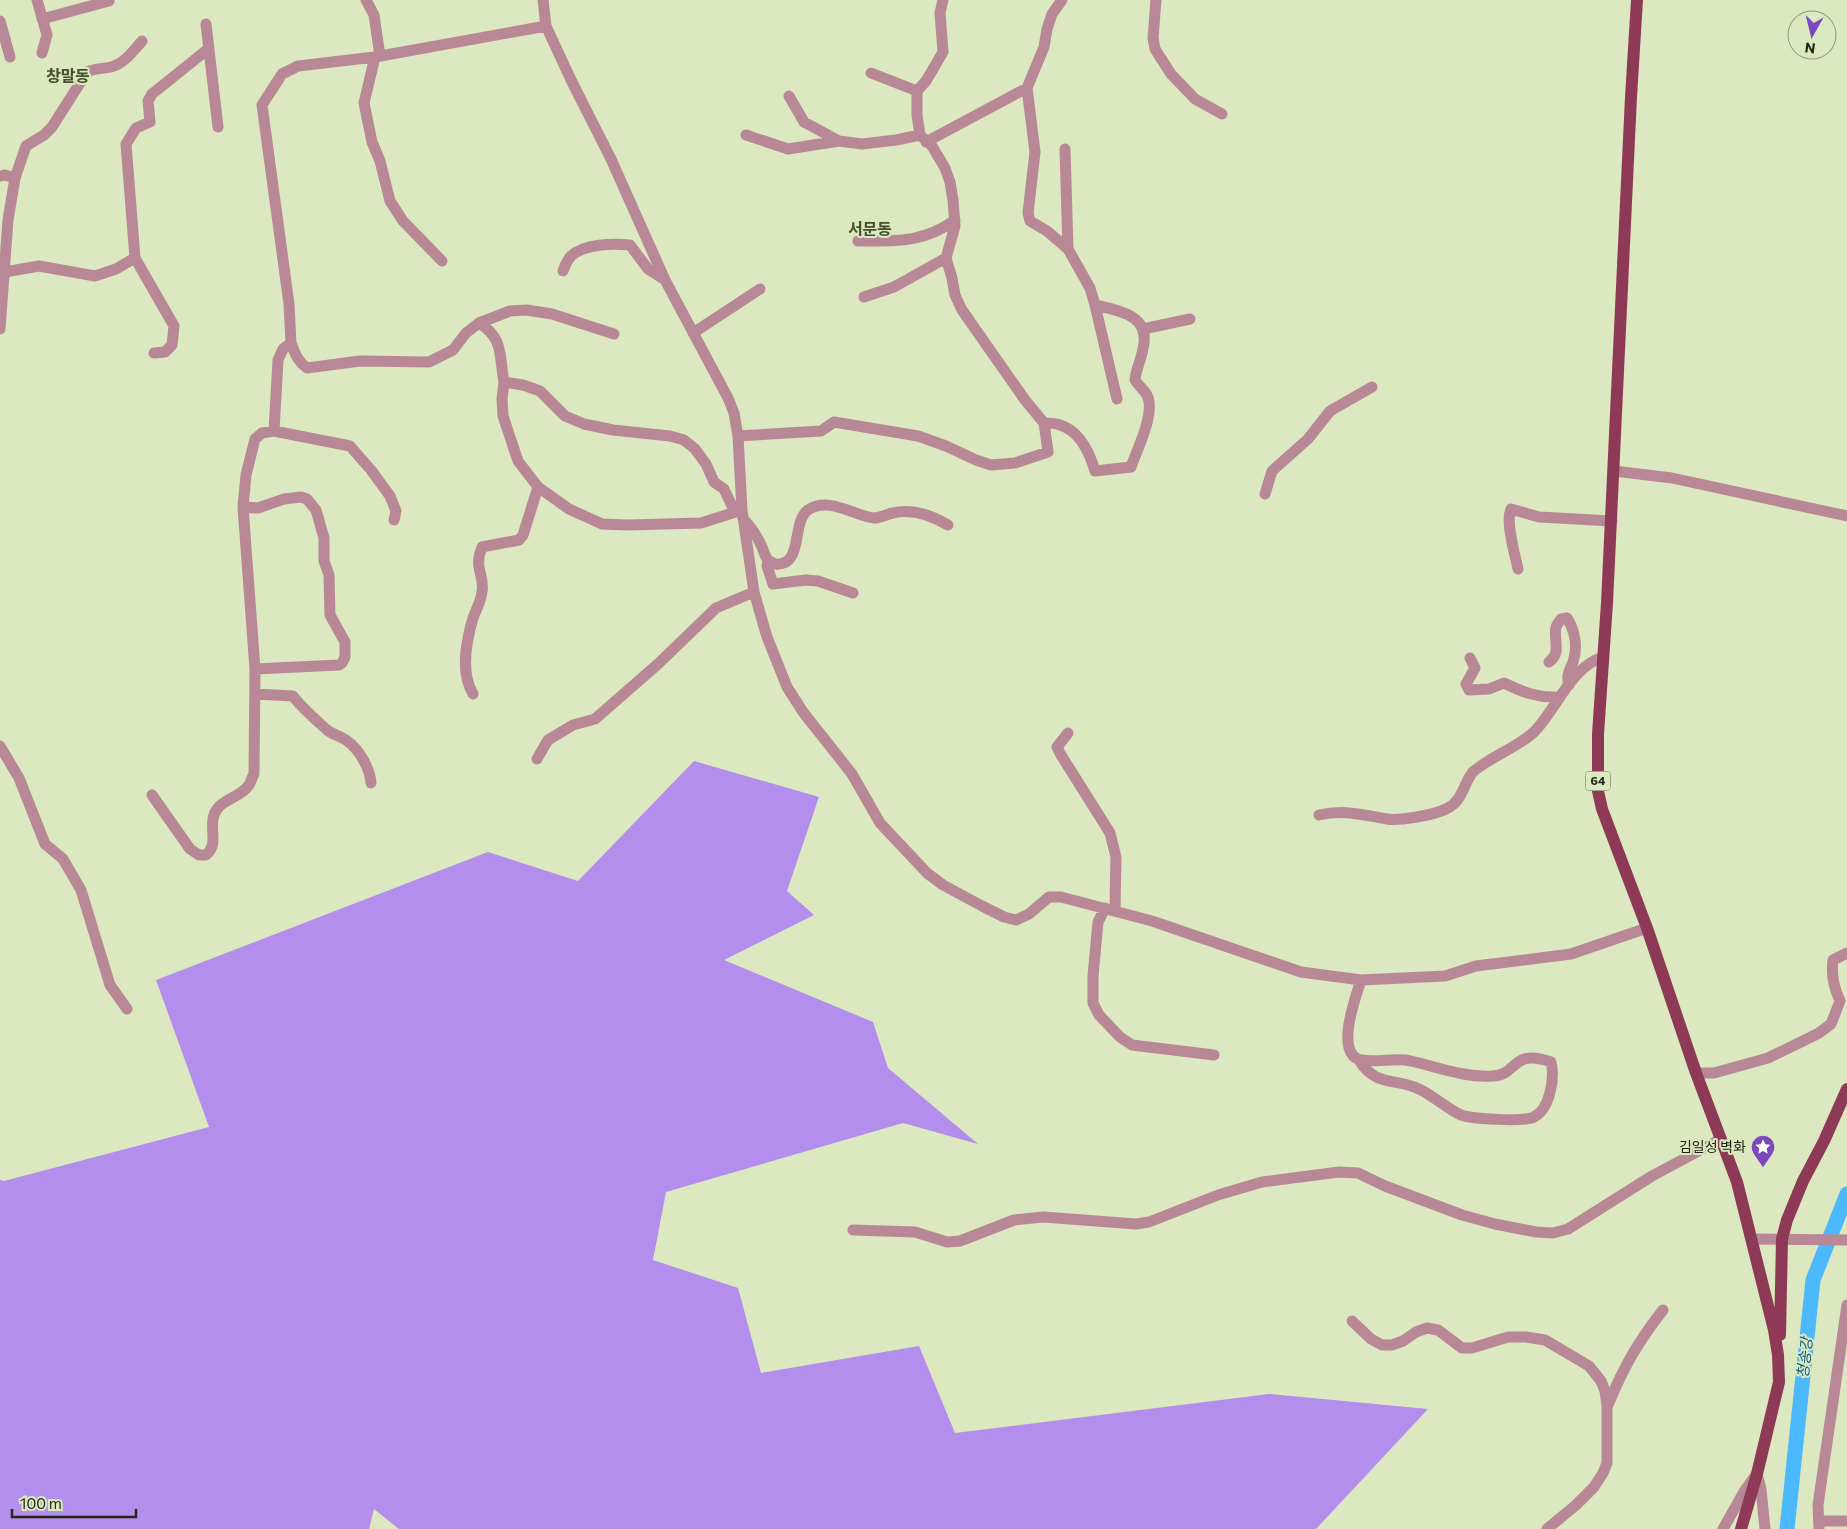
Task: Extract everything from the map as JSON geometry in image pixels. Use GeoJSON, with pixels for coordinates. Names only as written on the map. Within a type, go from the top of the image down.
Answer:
{"type":"FeatureCollection","features":[{"type":"Feature","properties":{"kind":"main road","name":"64"},"geometry":{"type":"LineString","coordinates":[[1637,0],[1630,107],[1612,521],[1598,734],[1598,791],[1602,809],[1647,928],[1696,1073],[1737,1182],[1753,1238],[1774,1330],[1778,1354],[1779,1382],[1757,1474],[1741,1529]]}},
{"type":"Feature","properties":{"kind":"main road"},"geometry":{"type":"LineString","coordinates":[[1778,1354],[1789,1239],[1787,1220],[1803,1181],[1824,1141],[1847,1089]]}},
{"type":"Feature","properties":{"kind":"street"},"geometry":{"type":"LineString","coordinates":[[37,0],[47,35],[42,53]]}},
{"type":"Feature","properties":{"kind":"street"},"geometry":{"type":"LineString","coordinates":[[366,0],[374,15],[378,57],[364,104],[372,142],[380,162],[390,201],[403,221],[442,262]]}},
{"type":"Feature","properties":{"kind":"street"},"geometry":{"type":"LineString","coordinates":[[542,0],[546,26],[572,82],[611,159],[665,280],[728,398],[734,413],[738,436],[743,515],[754,592],[767,637],[787,687],[803,712],[852,774],[880,823],[927,873],[943,885],[982,906],[1004,917],[1016,920],[1029,914],[1049,897],[1061,897],[1110,909],[1301,972],[1361,980],[1445,976],[1476,966],[1571,954],[1647,928]]}},
{"type":"Feature","properties":{"kind":"street"},"geometry":{"type":"LineString","coordinates":[[738,436],[820,431],[834,422],[918,436],[991,465],[1015,463],[1048,452],[1044,423],[1025,400],[962,310],[955,296],[946,258],[955,226],[953,200],[945,168],[932,146],[923,138],[917,115],[917,91],[926,81],[943,52],[940,13],[944,0]]}},
{"type":"Feature","properties":{"kind":"street"},"geometry":{"type":"LineString","coordinates":[[1062,0],[1052,14],[1044,47],[1028,88],[1035,152],[1028,213],[1030,221],[1047,231],[1068,249],[1090,288],[1117,399]]}},
{"type":"Feature","properties":{"kind":"street"},"geometry":{"type":"LineString","coordinates":[[1156,0],[1153,38],[1155,50],[1171,74],[1194,99],[1222,114]]}},
{"type":"Feature","properties":{"kind":"street"},"geometry":{"type":"LineString","coordinates":[[42,19],[109,1]]}},
{"type":"Feature","properties":{"kind":"street"},"geometry":{"type":"LineString","coordinates":[[0,21],[10,57]]}},
{"type":"Feature","properties":{"kind":"street"},"geometry":{"type":"LineString","coordinates":[[206,24],[218,127]]}},
{"type":"Feature","properties":{"kind":"street"},"geometry":{"type":"LineString","coordinates":[[546,26],[378,57],[298,66],[282,74],[262,105],[289,304],[291,343],[295,356],[307,368],[315,368],[324,364],[360,361],[428,362],[453,350],[466,333],[479,323],[510,312],[528,310],[552,314],[614,334]]}},
{"type":"Feature","properties":{"kind":"street"},"geometry":{"type":"LineString","coordinates":[[0,329],[8,220],[14,178],[26,146],[44,135],[52,127],[87,72],[94,69],[112,67],[120,63],[130,55],[142,40]]}},
{"type":"Feature","properties":{"kind":"street"},"geometry":{"type":"LineString","coordinates":[[154,353],[165,352],[172,344],[174,326],[135,258],[126,144],[136,128],[150,122],[148,101],[152,94],[208,49]]}},
{"type":"Feature","properties":{"kind":"street"},"geometry":{"type":"LineString","coordinates":[[870,73],[917,91]]}},
{"type":"Feature","properties":{"kind":"street"},"geometry":{"type":"LineString","coordinates":[[746,135],[788,149],[839,141],[862,144],[923,138],[1028,88]]}},
{"type":"Feature","properties":{"kind":"street"},"geometry":{"type":"LineString","coordinates":[[789,96],[804,122],[839,141]]}},
{"type":"Feature","properties":{"kind":"street"},"geometry":{"type":"LineString","coordinates":[[1065,149],[1068,249]]}},
{"type":"Feature","properties":{"kind":"street"},"geometry":{"type":"LineString","coordinates":[[0,176],[5,175],[14,178]]}},
{"type":"Feature","properties":{"kind":"street"},"geometry":{"type":"LineString","coordinates":[[858,241],[900,241],[921,238],[947,226],[955,220]]}},
{"type":"Feature","properties":{"kind":"street"},"geometry":{"type":"LineString","coordinates":[[563,271],[572,256],[584,250],[607,244],[622,244],[630,245],[648,268],[665,280]]}},
{"type":"Feature","properties":{"kind":"street"},"geometry":{"type":"LineString","coordinates":[[5,272],[40,266],[95,276],[116,269],[135,258]]}},
{"type":"Feature","properties":{"kind":"street"},"geometry":{"type":"LineString","coordinates":[[864,297],[894,287],[946,258]]}},
{"type":"Feature","properties":{"kind":"street"},"geometry":{"type":"LineString","coordinates":[[693,333],[760,289]]}},
{"type":"Feature","properties":{"kind":"street"},"geometry":{"type":"LineString","coordinates":[[1044,423],[1060,425],[1072,431],[1091,455],[1095,472],[1131,467],[1148,418],[1150,406],[1147,395],[1135,380],[1145,339],[1143,329],[1134,318],[1122,311],[1095,305]]}},
{"type":"Feature","properties":{"kind":"street"},"geometry":{"type":"LineString","coordinates":[[1143,329],[1190,320]]}},
{"type":"Feature","properties":{"kind":"street"},"geometry":{"type":"LineString","coordinates":[[479,323],[491,330],[497,342],[504,382],[502,399],[504,416],[518,461],[538,487],[569,508],[602,524],[701,524],[743,515]]}},
{"type":"Feature","properties":{"kind":"street"},"geometry":{"type":"LineString","coordinates":[[274,431],[278,360],[283,349],[291,343]]}},
{"type":"Feature","properties":{"kind":"street"},"geometry":{"type":"LineString","coordinates":[[504,382],[523,385],[540,391],[565,416],[584,424],[613,430],[670,436],[684,440],[696,449],[706,464],[714,482],[724,489],[732,506],[743,515],[754,531],[768,560],[775,564],[786,563],[791,558],[796,547],[799,524],[804,514],[815,507],[835,506],[875,518],[899,512],[923,513],[937,518],[948,525]]}},
{"type":"Feature","properties":{"kind":"street"},"geometry":{"type":"LineString","coordinates":[[1264,494],[1272,471],[1308,439],[1330,411],[1372,387]]}},
{"type":"Feature","properties":{"kind":"street"},"geometry":{"type":"LineString","coordinates":[[152,795],[190,849],[199,855],[206,855],[210,852],[213,844],[214,814],[224,803],[249,786],[254,774],[255,669],[243,507],[246,475],[254,439],[262,433],[274,431],[350,446],[372,470],[390,496],[396,511],[394,520]]}},
{"type":"Feature","properties":{"kind":"street"},"geometry":{"type":"LineString","coordinates":[[1614,471],[1681,480],[1847,516]]}},
{"type":"Feature","properties":{"kind":"street"},"geometry":{"type":"LineString","coordinates":[[473,694],[467,684],[465,670],[468,637],[482,592],[482,578],[478,568],[478,557],[482,547],[519,540],[523,535],[538,487]]}},
{"type":"Feature","properties":{"kind":"street"},"geometry":{"type":"LineString","coordinates":[[243,507],[258,508],[284,499],[301,497],[307,499],[312,504],[324,538],[324,561],[329,575],[330,615],[342,634],[346,650],[345,657],[339,665],[255,669]]}},
{"type":"Feature","properties":{"kind":"street"},"geometry":{"type":"LineString","coordinates":[[1518,569],[1510,531],[1509,513],[1511,509],[1539,517],[1612,521]]}},
{"type":"Feature","properties":{"kind":"street"},"geometry":{"type":"LineString","coordinates":[[768,560],[766,566],[773,584],[806,580],[818,581],[853,594]]}},
{"type":"Feature","properties":{"kind":"street"},"geometry":{"type":"LineString","coordinates":[[537,759],[548,740],[573,725],[595,719],[658,664],[716,608],[754,592]]}},
{"type":"Feature","properties":{"kind":"street"},"geometry":{"type":"LineString","coordinates":[[1549,662],[1554,659],[1556,653],[1556,627],[1560,619],[1567,618],[1574,634],[1576,648],[1567,677],[1569,686]]}},
{"type":"Feature","properties":{"kind":"street"},"geometry":{"type":"LineString","coordinates":[[1319,815],[1352,812],[1387,819],[1404,819],[1447,809],[1465,790],[1472,772],[1533,732],[1546,718],[1558,697],[1586,666],[1603,656]]}},
{"type":"Feature","properties":{"kind":"street"},"geometry":{"type":"LineString","coordinates":[[1470,658],[1475,668],[1466,684],[1469,690],[1489,689],[1504,683],[1543,698],[1558,697]]}},
{"type":"Feature","properties":{"kind":"street"},"geometry":{"type":"LineString","coordinates":[[255,694],[293,696],[300,706],[326,729],[349,742],[371,775],[371,783]]}},
{"type":"Feature","properties":{"kind":"street"},"geometry":{"type":"LineString","coordinates":[[1068,733],[1057,747],[1110,834],[1116,857],[1110,909],[1098,922],[1094,958],[1093,1003],[1099,1015],[1120,1037],[1132,1046],[1214,1054]]}},
{"type":"Feature","properties":{"kind":"street"},"geometry":{"type":"LineString","coordinates":[[0,746],[19,778],[46,844],[63,859],[81,890],[110,985],[127,1009]]}},
{"type":"Feature","properties":{"kind":"street"},"geometry":{"type":"LineString","coordinates":[[1696,1073],[1714,1073],[1768,1058],[1819,1033],[1831,1024],[1840,1002],[1834,986],[1833,960],[1847,952]]}},
{"type":"Feature","properties":{"kind":"street"},"geometry":{"type":"LineString","coordinates":[[1359,1060],[1405,1059],[1454,1072],[1495,1077],[1506,1072],[1519,1060],[1532,1057],[1551,1062],[1554,1071],[1545,1106],[1532,1118],[1478,1119],[1461,1114],[1417,1088],[1385,1081],[1364,1067],[1352,1052],[1347,1031],[1361,980]]}},
{"type":"Feature","properties":{"kind":"street"},"geometry":{"type":"LineString","coordinates":[[852,1230],[915,1232],[947,1242],[960,1241],[1014,1220],[1043,1217],[1136,1224],[1149,1222],[1218,1195],[1262,1182],[1339,1172],[1358,1173],[1385,1186],[1462,1215],[1523,1230],[1553,1233],[1568,1229],[1652,1176],[1721,1139]]}},
{"type":"Feature","properties":{"kind":"street"},"geometry":{"type":"LineString","coordinates":[[1753,1238],[1844,1240]]}},
{"type":"Feature","properties":{"kind":"street"},"geometry":{"type":"LineString","coordinates":[[1847,1305],[1818,1505],[1819,1525],[1847,1521]]}},
{"type":"Feature","properties":{"kind":"street"},"geometry":{"type":"LineString","coordinates":[[1607,1406],[1634,1349],[1663,1310]]}},
{"type":"Feature","properties":{"kind":"street"},"geometry":{"type":"LineString","coordinates":[[1352,1321],[1371,1340],[1382,1345],[1392,1345],[1427,1328],[1438,1330],[1462,1348],[1472,1348],[1508,1337],[1545,1340],[1589,1366],[1601,1381],[1605,1391],[1607,1406],[1607,1462],[1603,1473],[1594,1487],[1548,1529]]}},
{"type":"Feature","properties":{"kind":"street"},"geometry":{"type":"LineString","coordinates":[[1723,1529],[1745,1490],[1757,1474]]}},
{"type":"Feature","properties":{"kind":"street"},"geometry":{"type":"LineString","coordinates":[[1757,1474],[1761,1489],[1765,1529]]}},
{"type":"Feature","properties":{"kind":"shaded area"},"geometry":{"type":"Polygon","coordinates":[[[694,761],[819,797],[787,891],[814,915],[724,960],[873,1022],[888,1068],[978,1144],[903,1123],[666,1192],[653,1260],[738,1288],[761,1373],[919,1346],[955,1433],[1269,1394],[1428,1409],[1316,1529],[399,1529],[374,1509],[369,1529],[0,1529],[0,1180],[4,1181],[209,1127],[156,980],[488,852],[578,881],[694,761]]]}},
{"type":"Feature","properties":{"kind":"waterway","name":"청송강"},"geometry":{"type":"LineString","coordinates":[[1787,1529],[1813,1280],[1847,1194]]}},
{"type":"Feature","properties":{"kind":"place","name":"김일성 벽화"},"geometry":{"type":"Point","coordinates":[1763,1168]}},
{"type":"Feature","properties":{"kind":"district","name":"창말동"},"geometry":{"type":"Point","coordinates":[68,76]}},
{"type":"Feature","properties":{"kind":"district","name":"서문동"},"geometry":{"type":"Point","coordinates":[870,229]}}]}
